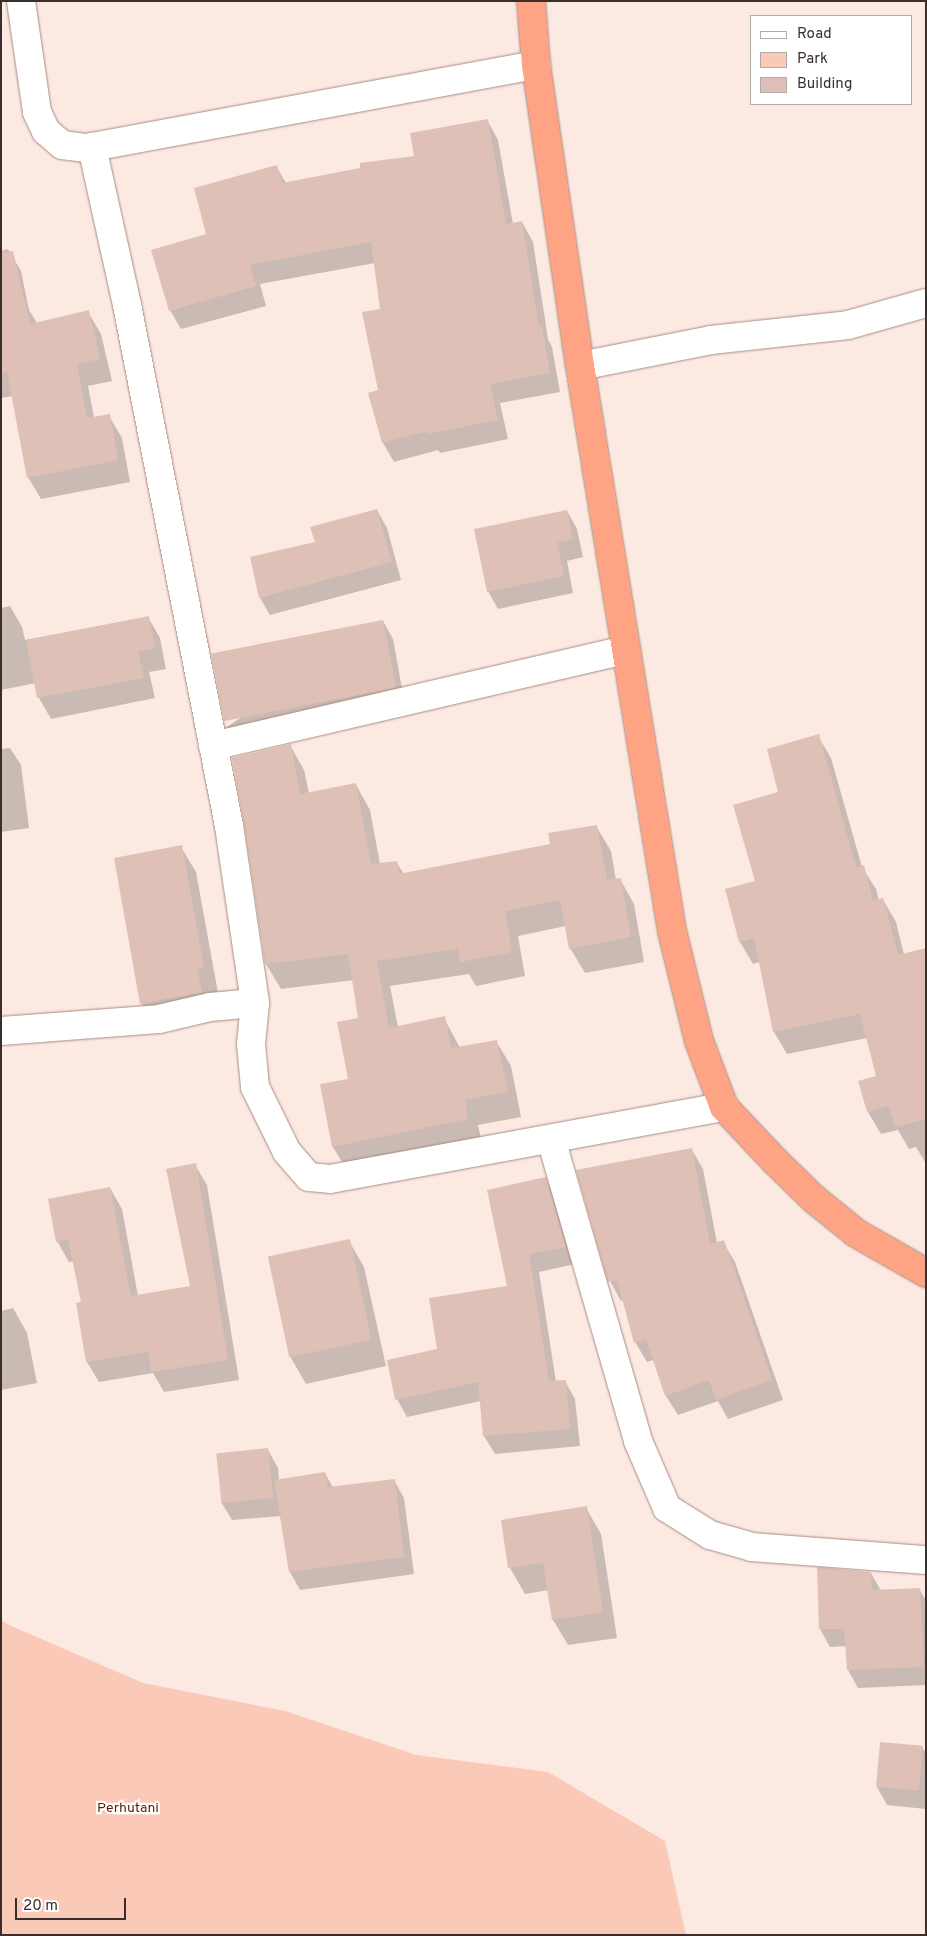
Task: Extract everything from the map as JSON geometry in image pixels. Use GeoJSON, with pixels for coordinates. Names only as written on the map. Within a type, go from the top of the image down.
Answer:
{"type":"FeatureCollection","features":[{"type":"Feature","properties":{"kind":"highway"},"geometry":{"type":"LineString","coordinates":[[531,1],[536,65],[580,366],[672,931],[699,1041],[724,1108],[808,1192],[856,1233],[926,1273]]}},
{"type":"Feature","properties":{"kind":"street"},"geometry":{"type":"LineString","coordinates":[[21,1],[36,112],[46,131],[62,145],[92,147],[536,65]]}},
{"type":"Feature","properties":{"kind":"street"},"geometry":{"type":"LineString","coordinates":[[92,147],[128,305],[229,826],[255,1003],[251,1044],[255,1087],[287,1152],[309,1177],[330,1179],[724,1108]]}},
{"type":"Feature","properties":{"kind":"street"},"geometry":{"type":"LineString","coordinates":[[580,366],[712,340],[848,325],[926,304]]}},
{"type":"Feature","properties":{"kind":"street"},"geometry":{"type":"LineString","coordinates":[[213,746],[626,650]]}},
{"type":"Feature","properties":{"kind":"street"},"geometry":{"type":"LineString","coordinates":[[1,1031],[158,1019],[210,1007],[255,1003]]}},
{"type":"Feature","properties":{"kind":"street"},"geometry":{"type":"LineString","coordinates":[[552,1139],[638,1441],[667,1508],[710,1536],[752,1547],[926,1560]]}},
{"type":"Feature","properties":{"kind":"green space","name":"Perhutani"},"geometry":{"type":"Polygon","coordinates":[[[1,1620],[143,1683],[285,1711],[416,1755],[548,1772],[665,1841],[686,1935],[1,1935],[1,1620]]]}},
{"type":"Feature","properties":{"kind":"building"},"geometry":{"type":"Polygon","coordinates":[[[488,119],[506,224],[522,221],[539,327],[542,326],[550,373],[490,384],[498,420],[427,434],[427,431],[382,443],[368,393],[378,390],[362,312],[380,309],[371,242],[250,265],[256,286],[169,311],[151,250],[206,234],[194,188],[277,165],[282,183],[360,168],[360,163],[414,156],[410,133],[488,119]]]}},
{"type":"Feature","properties":{"kind":"building"},"geometry":{"type":"Polygon","coordinates":[[[13,251],[30,324],[89,310],[100,359],[77,364],[87,418],[110,414],[118,460],[27,478],[7,372],[1,374],[1,252],[13,251]]]}},
{"type":"Feature","properties":{"kind":"building"},"geometry":{"type":"Polygon","coordinates":[[[377,509],[392,562],[259,598],[250,557],[315,542],[310,527],[377,509]]]}},
{"type":"Feature","properties":{"kind":"building"},"geometry":{"type":"Polygon","coordinates":[[[567,510],[573,539],[557,543],[564,576],[487,592],[474,529],[567,510]]]}},
{"type":"Feature","properties":{"kind":"building"},"geometry":{"type":"Polygon","coordinates":[[[149,616],[155,648],[138,652],[144,678],[37,698],[26,640],[149,616]]]}},
{"type":"Feature","properties":{"kind":"building"},"geometry":{"type":"Polygon","coordinates":[[[383,620],[396,688],[224,721],[211,653],[383,620]]]}},
{"type":"Feature","properties":{"kind":"building"},"geometry":{"type":"Polygon","coordinates":[[[819,734],[856,867],[864,865],[873,901],[883,898],[898,955],[926,948],[926,1119],[895,1127],[889,1106],[867,1112],[858,1081],[876,1076],[860,1014],[773,1032],[754,938],[739,942],[725,889],[755,881],[733,805],[778,792],[767,749],[819,734]]]}},
{"type":"Feature","properties":{"kind":"building"},"geometry":{"type":"Polygon","coordinates":[[[291,744],[300,794],[356,783],[371,864],[397,861],[399,874],[550,844],[548,833],[597,825],[607,880],[621,878],[631,937],[569,949],[560,900],[505,911],[512,952],[460,962],[458,949],[377,961],[389,1028],[445,1016],[451,1048],[497,1040],[508,1092],[465,1100],[468,1119],[332,1147],[320,1084],[348,1079],[337,1022],[358,1018],[348,954],[265,964],[232,758],[291,744]]]}},
{"type":"Feature","properties":{"kind":"building"},"geometry":{"type":"Polygon","coordinates":[[[182,845],[204,967],[197,968],[202,992],[140,1004],[114,858],[182,845]]]}},
{"type":"Feature","properties":{"kind":"building"},"geometry":{"type":"Polygon","coordinates":[[[692,1148],[710,1244],[724,1240],[772,1380],[716,1400],[709,1380],[665,1396],[646,1339],[634,1343],[617,1280],[608,1282],[576,1170],[692,1148]]]}},
{"type":"Feature","properties":{"kind":"building"},"geometry":{"type":"Polygon","coordinates":[[[196,1163],[228,1360],[151,1372],[148,1352],[86,1362],[76,1303],[81,1302],[68,1239],[56,1242],[48,1199],[110,1187],[131,1296],[190,1286],[166,1169],[196,1163]]]}},
{"type":"Feature","properties":{"kind":"building"},"geometry":{"type":"Polygon","coordinates":[[[546,1177],[566,1247],[529,1254],[549,1381],[566,1380],[570,1429],[483,1436],[478,1382],[395,1400],[387,1360],[437,1349],[429,1298],[507,1286],[487,1190],[546,1177]]]}},
{"type":"Feature","properties":{"kind":"building"},"geometry":{"type":"Polygon","coordinates":[[[350,1239],[371,1340],[289,1357],[268,1256],[350,1239]]]}},
{"type":"Feature","properties":{"kind":"building"},"geometry":{"type":"Polygon","coordinates":[[[268,1448],[273,1498],[222,1503],[216,1453],[268,1448]]]}},
{"type":"Feature","properties":{"kind":"building"},"geometry":{"type":"Polygon","coordinates":[[[325,1472],[328,1487],[395,1479],[404,1557],[289,1572],[274,1480],[325,1472]]]}},
{"type":"Feature","properties":{"kind":"building"},"geometry":{"type":"Polygon","coordinates":[[[587,1506],[603,1612],[552,1620],[543,1563],[508,1568],[501,1520],[587,1506]]]}},
{"type":"Feature","properties":{"kind":"building"},"geometry":{"type":"Polygon","coordinates":[[[817,1567],[871,1572],[872,1590],[920,1588],[924,1667],[847,1670],[844,1629],[819,1629],[817,1567]]]}},
{"type":"Feature","properties":{"kind":"building"},"geometry":{"type":"Polygon","coordinates":[[[880,1742],[923,1746],[919,1791],[876,1787],[880,1742]]]}}]}
